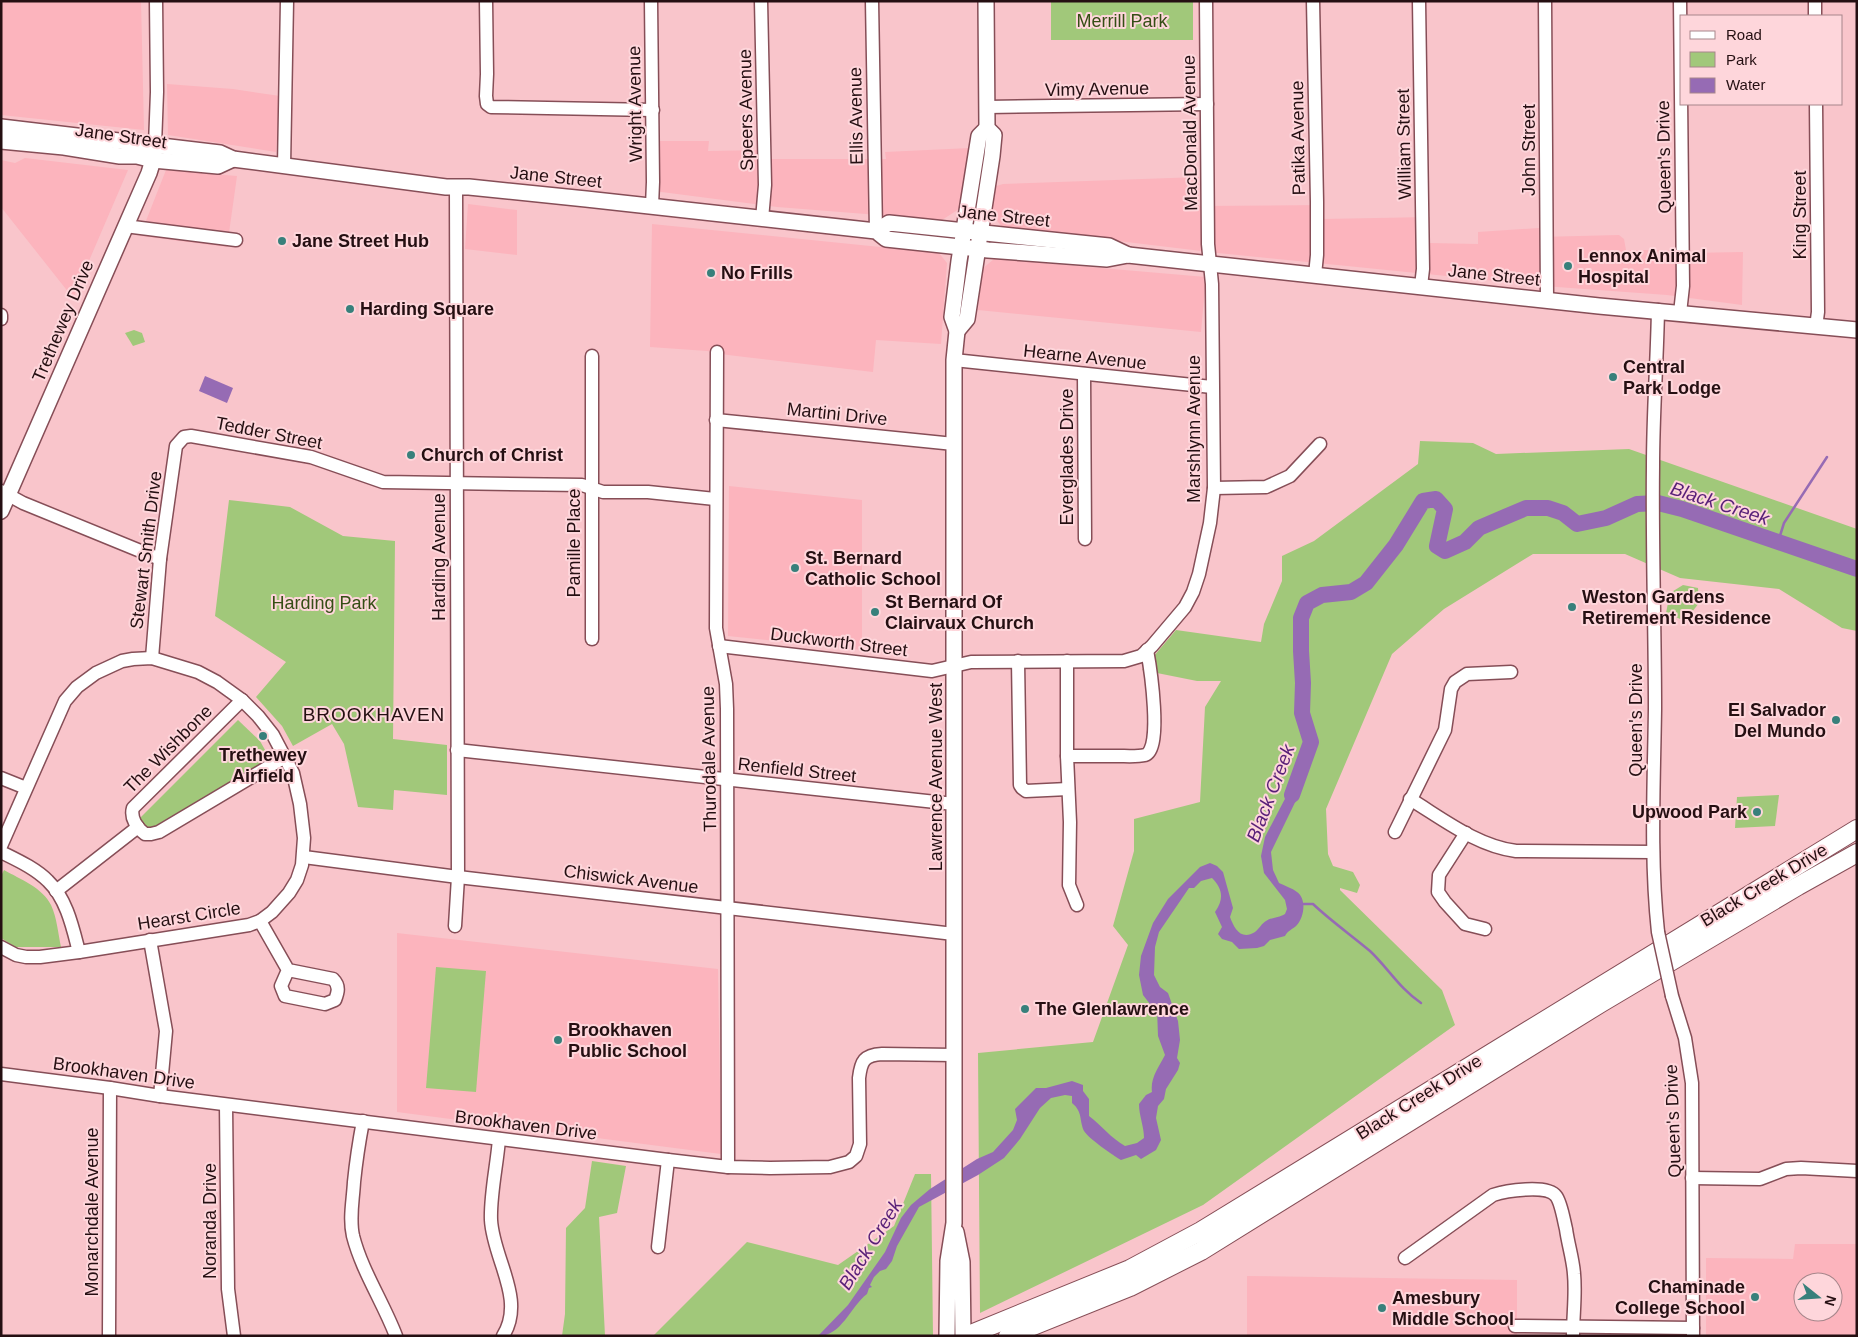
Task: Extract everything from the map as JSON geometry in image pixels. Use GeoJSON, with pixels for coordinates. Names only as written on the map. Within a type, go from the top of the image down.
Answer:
{"type":"FeatureCollection","features":[{"type":"Feature","properties":{"kind":"highway","name":"Black Creek Drive"},"geometry":{"type":"LineString","coordinates":[[965,1336],[1130,1269],[1201,1231],[1857,829]]}},
{"type":"Feature","properties":{"kind":"highway","name":"Black Creek Drive"},"geometry":{"type":"LineString","coordinates":[[1008,1336],[1130,1288],[1201,1251],[1601,1003],[1790,891],[1857,854]]}},
{"type":"Feature","properties":{"kind":"main road","name":"Lawrence Avenue West"},"geometry":{"type":"LineString","coordinates":[[947,1336],[948,1261],[954,1223],[954,360],[957,330],[952,317],[979,136],[987,128],[986,1]]}},
{"type":"Feature","properties":{"kind":"main road","name":"Jane Street"},"geometry":{"type":"LineString","coordinates":[[1,127],[154,152],[220,153],[233,159],[333,173],[876,231],[886,238],[961,247],[1107,260],[1128,255]]}},
{"type":"Feature","properties":{"kind":"main road","name":"Lawrence Avenue West"},"geometry":{"type":"LineString","coordinates":[[957,330],[967,318],[978,248],[994,135],[987,128]]}},
{"type":"Feature","properties":{"kind":"main road","name":"Jane Street"},"geometry":{"type":"LineString","coordinates":[[1,141],[64,147],[120,156],[137,156],[154,152]]}},
{"type":"Feature","properties":{"kind":"main road","name":"Trethewey Drive"},"geometry":{"type":"LineString","coordinates":[[1,512],[5,492],[125,226],[154,152]]}},
{"type":"Feature","properties":{"kind":"main road","name":"Jane Street"},"geometry":{"type":"LineString","coordinates":[[876,231],[889,223],[1109,246],[1128,255],[1599,306],[1680,312],[1857,330]]}},
{"type":"Feature","properties":{"kind":"main road","name":"Lawrence Avenue West"},"geometry":{"type":"LineString","coordinates":[[954,1223],[962,1262],[965,1336]]}},
{"type":"Feature","properties":{"kind":"street"},"geometry":{"type":"LineString","coordinates":[[154,152],[157,92],[156,1]]}},
{"type":"Feature","properties":{"kind":"street"},"geometry":{"type":"LineString","coordinates":[[284,166],[287,1]]}},
{"type":"Feature","properties":{"kind":"street"},"geometry":{"type":"LineString","coordinates":[[486,1],[486,96],[491,107],[653,110]]}},
{"type":"Feature","properties":{"kind":"street","name":"Wright Avenue"},"geometry":{"type":"LineString","coordinates":[[651,1],[652,206]]}},
{"type":"Feature","properties":{"kind":"street","name":"Speers Avenue"},"geometry":{"type":"LineString","coordinates":[[761,1],[765,184],[762,219]]}},
{"type":"Feature","properties":{"kind":"street","name":"Ellis Avenue"},"geometry":{"type":"LineString","coordinates":[[872,1],[876,231]]}},
{"type":"Feature","properties":{"kind":"street","name":"MacDonald Avenue"},"geometry":{"type":"LineString","coordinates":[[1206,1],[1208,244],[1210,264]]}},
{"type":"Feature","properties":{"kind":"street","name":"Patika Avenue"},"geometry":{"type":"LineString","coordinates":[[1314,1],[1317,202],[1315,275]]}},
{"type":"Feature","properties":{"kind":"street","name":"William Street"},"geometry":{"type":"LineString","coordinates":[[1419,1],[1423,269],[1421,286]]}},
{"type":"Feature","properties":{"kind":"street","name":"John Street"},"geometry":{"type":"LineString","coordinates":[[1545,1],[1547,299]]}},
{"type":"Feature","properties":{"kind":"street","name":"Queen's Drive"},"geometry":{"type":"LineString","coordinates":[[1680,1],[1680,15]]}},
{"type":"Feature","properties":{"kind":"street"},"geometry":{"type":"LineString","coordinates":[[1815,1],[1815,15]]}},
{"type":"Feature","properties":{"kind":"street","name":"Vimy Avenue"},"geometry":{"type":"LineString","coordinates":[[987,107],[1207,104]]}},
{"type":"Feature","properties":{"kind":"street","name":"Queen's Drive"},"geometry":{"type":"LineString","coordinates":[[1680,312],[1683,286],[1681,105]]}},
{"type":"Feature","properties":{"kind":"street","name":"King Street"},"geometry":{"type":"LineString","coordinates":[[1816,105],[1818,284],[1816,327]]}},
{"type":"Feature","properties":{"kind":"street","name":"Harding Avenue"},"geometry":{"type":"LineString","coordinates":[[455,926],[458,877],[456,187]]}},
{"type":"Feature","properties":{"kind":"street"},"geometry":{"type":"LineString","coordinates":[[125,226],[236,240]]}},
{"type":"Feature","properties":{"kind":"street","name":"Marshlynn Avenue"},"geometry":{"type":"LineString","coordinates":[[1067,661],[1124,661],[1134,659],[1147,650],[1173,623],[1193,592],[1210,523],[1214,488],[1212,284],[1210,264]]}},
{"type":"Feature","properties":{"kind":"street","name":"Queen's Drive"},"geometry":{"type":"LineString","coordinates":[[1658,310],[1652,525],[1653,889],[1658,932],[1672,996],[1685,1038],[1692,1083],[1693,1332]]}},
{"type":"Feature","properties":{"kind":"street","name":"Thurodale Avenue"},"geometry":{"type":"LineString","coordinates":[[717,352],[716,628],[726,684],[728,1167]]}},
{"type":"Feature","properties":{"kind":"street","name":"Pamille Place"},"geometry":{"type":"LineString","coordinates":[[592,356],[592,639]]}},
{"type":"Feature","properties":{"kind":"street","name":"Hearne Avenue"},"geometry":{"type":"LineString","coordinates":[[954,360],[1212,387]]}},
{"type":"Feature","properties":{"kind":"street","name":"Everglades Drive"},"geometry":{"type":"LineString","coordinates":[[1084,374],[1085,538]]}},
{"type":"Feature","properties":{"kind":"street","name":"Martini Drive"},"geometry":{"type":"LineString","coordinates":[[716,420],[954,444]]}},
{"type":"Feature","properties":{"kind":"street","name":"Tedder Street"},"geometry":{"type":"LineString","coordinates":[[176,446],[184,437],[192,436],[311,456],[383,482],[582,485],[603,492],[648,492],[715,499]]}},
{"type":"Feature","properties":{"kind":"street"},"geometry":{"type":"LineString","coordinates":[[1214,488],[1266,487],[1290,476],[1320,444]]}},
{"type":"Feature","properties":{"kind":"street","name":"Stewart Smith Drive"},"geometry":{"type":"LineString","coordinates":[[152,658],[160,559],[176,446]]}},
{"type":"Feature","properties":{"kind":"street"},"geometry":{"type":"LineString","coordinates":[[5,492],[23,503],[160,559]]}},
{"type":"Feature","properties":{"kind":"street","name":"Duckworth Street"},"geometry":{"type":"LineString","coordinates":[[719,646],[932,671],[970,662],[1067,661]]}},
{"type":"Feature","properties":{"kind":"street"},"geometry":{"type":"LineString","coordinates":[[1067,756],[1126,756],[1146,755],[1150,752],[1153,741],[1154,715],[1152,680],[1147,650]]}},
{"type":"Feature","properties":{"kind":"street","name":"Hearst Circle"},"geometry":{"type":"LineString","coordinates":[[1,846],[65,701],[77,687],[96,673],[114,664],[133,659],[152,658],[198,672],[217,682],[242,700],[258,716],[273,735],[293,773],[300,804],[304,838],[304,857],[297,880],[290,893],[272,912],[260,921],[224,930],[79,952],[26,957],[16,955],[1,947]]}},
{"type":"Feature","properties":{"kind":"street"},"geometry":{"type":"LineString","coordinates":[[1018,661],[1020,785],[1026,791],[1068,789]]}},
{"type":"Feature","properties":{"kind":"street"},"geometry":{"type":"LineString","coordinates":[[1067,661],[1068,885],[1077,905]]}},
{"type":"Feature","properties":{"kind":"street"},"geometry":{"type":"LineString","coordinates":[[1395,832],[1445,730],[1449,700],[1455,682],[1468,674],[1512,672]]}},
{"type":"Feature","properties":{"kind":"street","name":"The Wishbone"},"geometry":{"type":"LineString","coordinates":[[138,826],[132,817],[133,808],[242,700]]}},
{"type":"Feature","properties":{"kind":"street","name":"Renfield Street"},"geometry":{"type":"LineString","coordinates":[[457,750],[954,804]]}},
{"type":"Feature","properties":{"kind":"street"},"geometry":{"type":"LineString","coordinates":[[56,891],[138,826],[145,834],[158,832],[285,757]]}},
{"type":"Feature","properties":{"kind":"street"},"geometry":{"type":"LineString","coordinates":[[1,778],[26,788]]}},
{"type":"Feature","properties":{"kind":"street"},"geometry":{"type":"LineString","coordinates":[[1410,799],[1488,845],[1502,849],[1516,851],[1653,852]]}},
{"type":"Feature","properties":{"kind":"street"},"geometry":{"type":"LineString","coordinates":[[1466,833],[1440,875],[1438,892],[1465,924],[1485,929]]}},
{"type":"Feature","properties":{"kind":"street"},"geometry":{"type":"LineString","coordinates":[[1,852],[24,863],[49,881],[56,891],[74,931],[79,952]]}},
{"type":"Feature","properties":{"kind":"street","name":"Chiswick Avenue"},"geometry":{"type":"LineString","coordinates":[[304,857],[458,877],[954,934]]}},
{"type":"Feature","properties":{"kind":"street"},"geometry":{"type":"LineString","coordinates":[[260,921],[288,970]]}},
{"type":"Feature","properties":{"kind":"street"},"geometry":{"type":"LineString","coordinates":[[150,940],[166,1032],[160,1096]]}},
{"type":"Feature","properties":{"kind":"street","name":"Brookhaven Drive"},"geometry":{"type":"LineString","coordinates":[[1,1074],[226,1105],[728,1167],[830,1167],[849,1162],[856,1156],[860,1144],[860,1068],[870,1054],[954,1055]]}},
{"type":"Feature","properties":{"kind":"street","name":"Monarchdale Avenue"},"geometry":{"type":"LineString","coordinates":[[109,1336],[110,1088]]}},
{"type":"Feature","properties":{"kind":"street","name":"Noranda Drive"},"geometry":{"type":"LineString","coordinates":[[226,1105],[228,1289],[234,1336]]}},
{"type":"Feature","properties":{"kind":"street"},"geometry":{"type":"LineString","coordinates":[[364,1121],[355,1162],[352,1227],[357,1249],[365,1269],[396,1336]]}},
{"type":"Feature","properties":{"kind":"street"},"geometry":{"type":"LineString","coordinates":[[499,1139],[491,1221],[494,1239],[510,1292],[512,1310],[509,1326],[503,1336]]}},
{"type":"Feature","properties":{"kind":"street"},"geometry":{"type":"LineString","coordinates":[[658,1247],[668,1160]]}},
{"type":"Feature","properties":{"kind":"street"},"geometry":{"type":"LineString","coordinates":[[1692,1178],[1760,1179],[1786,1169],[1801,1168],[1857,1171]]}},
{"type":"Feature","properties":{"kind":"street"},"geometry":{"type":"LineString","coordinates":[[1405,1258],[1493,1195],[1506,1191],[1535,1189],[1552,1193],[1556,1196],[1564,1217],[1573,1260],[1573,1331]]}},
{"type":"Feature","properties":{"kind":"street"},"geometry":{"type":"LineString","coordinates":[[1515,1326],[1573,1331],[1693,1332]]}},
{"type":"Feature","properties":{"kind":"shaded area"},"geometry":{"type":"Polygon","coordinates":[[[1,1],[141,1],[144,130],[1,115],[1,1]]]}},
{"type":"Feature","properties":{"kind":"shaded area"},"geometry":{"type":"Polygon","coordinates":[[[167,84],[233,89],[280,96],[276,152],[168,135],[167,84]]]}},
{"type":"Feature","properties":{"kind":"shaded area"},"geometry":{"type":"Polygon","coordinates":[[[646,141],[709,141],[708,151],[769,150],[770,159],[886,159],[885,152],[970,148],[959,209],[942,220],[777,207],[646,190],[646,141]]]}},
{"type":"Feature","properties":{"kind":"shaded area"},"geometry":{"type":"Polygon","coordinates":[[[25,158],[128,170],[73,298],[1,207],[1,160],[15,163],[25,158]]]}},
{"type":"Feature","properties":{"kind":"shaded area"},"geometry":{"type":"Polygon","coordinates":[[[166,170],[237,176],[227,247],[140,236],[166,170]]]}},
{"type":"Feature","properties":{"kind":"shaded area"},"geometry":{"type":"Polygon","coordinates":[[[1199,177],[1199,206],[1324,205],[1322,219],[1430,217],[1430,243],[1478,244],[1478,232],[1539,228],[1539,237],[1619,235],[1624,239],[1626,250],[1675,250],[1689,253],[1743,252],[1742,305],[1667,295],[1557,287],[1218,253],[1002,227],[995,218],[991,204],[993,187],[1003,184],[1199,177]]]}},
{"type":"Feature","properties":{"kind":"shaded area"},"geometry":{"type":"Polygon","coordinates":[[[468,204],[517,210],[517,255],[465,249],[468,204]]]}},
{"type":"Feature","properties":{"kind":"shaded area"},"geometry":{"type":"Polygon","coordinates":[[[652,224],[939,253],[947,263],[941,344],[876,340],[873,372],[707,351],[650,347],[652,224]]]}},
{"type":"Feature","properties":{"kind":"shaded area"},"geometry":{"type":"Polygon","coordinates":[[[994,259],[1206,277],[1201,332],[978,310],[982,269],[994,259]]]}},
{"type":"Feature","properties":{"kind":"shaded area","name":"St. Bernard Catholic School"},"geometry":{"type":"Polygon","coordinates":[[[729,486],[862,500],[862,650],[728,636],[729,486]]]}},
{"type":"Feature","properties":{"kind":"shaded area","name":"Brookhaven Public School"},"geometry":{"type":"Polygon","coordinates":[[[397,933],[718,969],[721,1154],[397,1112],[397,933]]]}},
{"type":"Feature","properties":{"kind":"shaded area","name":"Chaminade College School"},"geometry":{"type":"Polygon","coordinates":[[[1795,1244],[1857,1244],[1857,1336],[1706,1336],[1706,1258],[1793,1259],[1795,1244]]]}},
{"type":"Feature","properties":{"kind":"shaded area","name":"Amesbury Middle School"},"geometry":{"type":"Polygon","coordinates":[[[1247,1276],[1517,1280],[1517,1336],[1247,1336],[1247,1276]]]}},
{"type":"Feature","properties":{"kind":"green space","name":"Merrill Park"},"geometry":{"type":"Polygon","coordinates":[[[1051,1],[1193,1],[1193,40],[1051,40],[1051,1]]]}},
{"type":"Feature","properties":{"kind":"green space"},"geometry":{"type":"Polygon","coordinates":[[[134,330],[142,333],[145,342],[133,346],[125,333],[134,330]]]}},
{"type":"Feature","properties":{"kind":"green space"},"geometry":{"type":"Polygon","coordinates":[[[1420,441],[1473,443],[1496,454],[1629,449],[1857,529],[1857,631],[1842,628],[1779,589],[1680,578],[1625,554],[1533,554],[1444,609],[1392,654],[1326,809],[1328,854],[1333,866],[1353,872],[1360,885],[1357,893],[1340,888],[1340,890],[1442,990],[1455,1025],[1203,1205],[980,1313],[978,1053],[1093,1042],[1128,945],[1113,926],[1134,851],[1134,819],[1200,802],[1205,707],[1221,681],[1197,681],[1142,670],[1176,630],[1261,642],[1264,624],[1282,581],[1282,556],[1314,541],[1418,464],[1420,441]]]}},
{"type":"Feature","properties":{"kind":"green space","name":"Harding Park"},"geometry":{"type":"Polygon","coordinates":[[[229,500],[290,507],[343,536],[395,541],[393,739],[447,745],[447,795],[394,790],[393,810],[358,807],[344,744],[332,724],[293,746],[282,726],[256,697],[286,662],[215,616],[229,500]]]}},
{"type":"Feature","properties":{"kind":"green space"},"geometry":{"type":"Polygon","coordinates":[[[1683,585],[1698,588],[1699,603],[1685,621],[1666,613],[1670,593],[1683,585]]]}},
{"type":"Feature","properties":{"kind":"green space"},"geometry":{"type":"Polygon","coordinates":[[[238,720],[260,741],[273,764],[153,830],[142,831],[138,820],[238,720]]]}},
{"type":"Feature","properties":{"kind":"green space","name":"Upwood Park"},"geometry":{"type":"Polygon","coordinates":[[[1779,795],[1775,826],[1735,828],[1737,797],[1779,795]]]}},
{"type":"Feature","properties":{"kind":"green space"},"geometry":{"type":"Polygon","coordinates":[[[4,870],[30,884],[47,899],[55,915],[61,947],[15,947],[1,938],[1,876],[4,870]]]}},
{"type":"Feature","properties":{"kind":"green space"},"geometry":{"type":"Polygon","coordinates":[[[436,967],[486,971],[476,1092],[426,1088],[436,967]]]}},
{"type":"Feature","properties":{"kind":"green space"},"geometry":{"type":"Polygon","coordinates":[[[592,1161],[626,1166],[617,1213],[599,1217],[605,1336],[562,1336],[565,1314],[566,1228],[585,1208],[592,1161]]]}},
{"type":"Feature","properties":{"kind":"green space"},"geometry":{"type":"Polygon","coordinates":[[[915,1174],[931,1174],[933,1336],[653,1336],[747,1242],[838,1265],[894,1226],[915,1174]]]}},
{"type":"Feature","properties":{"kind":"water"},"geometry":{"type":"Polygon","coordinates":[[[205,376],[233,388],[227,403],[199,391],[205,376]]]}},
{"type":"Feature","properties":{"kind":"water"},"geometry":{"type":"Polygon","coordinates":[[[1294,773],[1304,776],[1302,788],[1271,852],[1273,870],[1279,883],[1295,891],[1302,899],[1303,913],[1297,925],[1285,936],[1270,940],[1264,946],[1239,949],[1232,942],[1222,939],[1218,934],[1222,927],[1215,912],[1220,903],[1221,894],[1212,878],[1201,881],[1194,888],[1189,888],[1159,932],[1155,947],[1154,975],[1160,987],[1168,993],[1178,1021],[1180,1040],[1177,1058],[1180,1063],[1178,1070],[1166,1089],[1164,1099],[1158,1106],[1156,1118],[1161,1140],[1156,1150],[1141,1159],[1136,1155],[1121,1160],[1107,1151],[1084,1131],[1079,1113],[1072,1103],[1072,1096],[1065,1095],[1051,1098],[1040,1108],[1020,1139],[1004,1158],[978,1175],[919,1207],[897,1246],[892,1261],[886,1269],[880,1271],[874,1277],[870,1285],[872,1287],[869,1288],[867,1294],[840,1326],[826,1335],[818,1336],[848,1305],[885,1252],[901,1218],[911,1205],[930,1189],[977,1159],[993,1152],[1013,1130],[1017,1120],[1015,1109],[1036,1088],[1046,1088],[1072,1081],[1083,1085],[1083,1091],[1089,1099],[1089,1116],[1111,1136],[1125,1146],[1137,1143],[1144,1138],[1139,1104],[1146,1095],[1152,1092],[1154,1077],[1165,1055],[1158,1036],[1157,1009],[1143,995],[1139,975],[1141,956],[1153,923],[1168,899],[1200,867],[1210,863],[1217,866],[1223,872],[1233,908],[1230,917],[1239,932],[1246,935],[1250,934],[1255,932],[1266,921],[1285,914],[1287,909],[1285,900],[1264,873],[1261,856],[1265,837],[1288,793],[1294,773]]]}},
{"type":"Feature","properties":{"kind":"waterway"},"geometry":{"type":"LineString","coordinates":[[1778,542],[1784,523],[1827,457]]}},
{"type":"Feature","properties":{"kind":"waterway","name":"Black Creek"},"geometry":{"type":"LineString","coordinates":[[1292,795],[1311,742],[1302,713],[1301,618],[1307,603],[1322,595],[1351,592],[1366,583],[1396,545],[1423,501],[1436,499],[1445,509],[1437,546],[1445,551],[1465,542],[1479,528],[1526,508],[1548,508],[1563,513],[1577,524],[1606,518],[1637,504],[1658,503],[1682,509],[1857,569]]}},
{"type":"Feature","properties":{"kind":"waterway"},"geometry":{"type":"LineString","coordinates":[[1300,904],[1313,904],[1370,951],[1400,985],[1421,1003]]}},
{"type":"Feature","properties":{"kind":"place","name":"Jane Street Hub"},"geometry":{"type":"Point","coordinates":[282,241]}},
{"type":"Feature","properties":{"kind":"place","name":"Lennox Animal Hospital"},"geometry":{"type":"Point","coordinates":[1568,266]}},
{"type":"Feature","properties":{"kind":"place","name":"No Frills"},"geometry":{"type":"Point","coordinates":[711,273]}},
{"type":"Feature","properties":{"kind":"place","name":"Harding Square"},"geometry":{"type":"Point","coordinates":[350,309]}},
{"type":"Feature","properties":{"kind":"place","name":"Central Park Lodge"},"geometry":{"type":"Point","coordinates":[1613,377]}},
{"type":"Feature","properties":{"kind":"place","name":"Church of Christ"},"geometry":{"type":"Point","coordinates":[411,455]}},
{"type":"Feature","properties":{"kind":"place","name":"St. Bernard Catholic School"},"geometry":{"type":"Point","coordinates":[795,568]}},
{"type":"Feature","properties":{"kind":"place","name":"Weston Gardens Retirement Residence"},"geometry":{"type":"Point","coordinates":[1572,607]}},
{"type":"Feature","properties":{"kind":"place","name":"St Bernard Of Clairvaux Church"},"geometry":{"type":"Point","coordinates":[875,612]}},
{"type":"Feature","properties":{"kind":"place","name":"El Salvador Del Mundo"},"geometry":{"type":"Point","coordinates":[1836,720]}},
{"type":"Feature","properties":{"kind":"place","name":"Trethewey Airfield"},"geometry":{"type":"Point","coordinates":[263,736]}},
{"type":"Feature","properties":{"kind":"place","name":"Upwood Park"},"geometry":{"type":"Point","coordinates":[1757,812]}},
{"type":"Feature","properties":{"kind":"place","name":"The Glenlawrence"},"geometry":{"type":"Point","coordinates":[1025,1009]}},
{"type":"Feature","properties":{"kind":"place","name":"Brookhaven Public School"},"geometry":{"type":"Point","coordinates":[558,1040]}},
{"type":"Feature","properties":{"kind":"place","name":"Chaminade College School"},"geometry":{"type":"Point","coordinates":[1755,1297]}},
{"type":"Feature","properties":{"kind":"place","name":"Amesbury Middle School"},"geometry":{"type":"Point","coordinates":[1382,1308]}},
{"type":"Feature","properties":{"kind":"district","name":"BROOKHAVEN"},"geometry":{"type":"Point","coordinates":[374,714]}}]}
